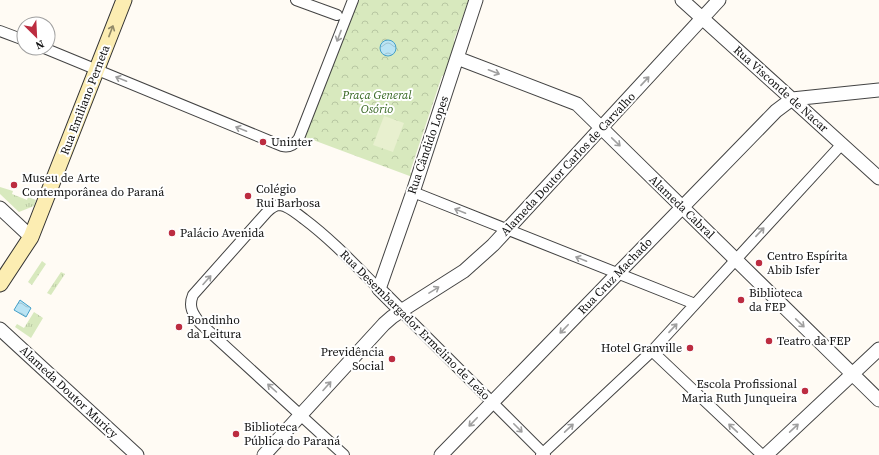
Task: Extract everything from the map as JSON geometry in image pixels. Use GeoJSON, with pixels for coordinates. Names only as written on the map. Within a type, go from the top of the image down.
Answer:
{"type":"FeatureCollection","features":[{"type":"Feature","properties":{"kind":"main road","name":"Rua Emiliano Perneta"},"geometry":{"type":"LineString","coordinates":[[0,284],[31,238],[124,0]]}},
{"type":"Feature","properties":{"kind":"street"},"geometry":{"type":"LineString","coordinates":[[296,0],[337,15]]}},
{"type":"Feature","properties":{"kind":"street"},"geometry":{"type":"LineString","coordinates":[[56,53],[287,147],[291,146],[299,138],[353,0]]}},
{"type":"Feature","properties":{"kind":"street","name":"Rua Cândido Lopes"},"geometry":{"type":"LineString","coordinates":[[380,289],[476,0]]}},
{"type":"Feature","properties":{"kind":"street","name":"Rua Visconde de Nacar"},"geometry":{"type":"LineString","coordinates":[[682,0],[879,178]]}},
{"type":"Feature","properties":{"kind":"street","name":"Alameda Doutor Carlos de Carvalho"},"geometry":{"type":"LineString","coordinates":[[401,311],[464,271],[492,245],[719,0]]}},
{"type":"Feature","properties":{"kind":"street"},"geometry":{"type":"LineString","coordinates":[[0,31],[16,37]]}},
{"type":"Feature","properties":{"kind":"street","name":"Alameda Cabral"},"geometry":{"type":"LineString","coordinates":[[457,58],[577,104],[879,400]]}},
{"type":"Feature","properties":{"kind":"street"},"geometry":{"type":"LineString","coordinates":[[792,99],[879,90]]}},
{"type":"Feature","properties":{"kind":"street","name":"Rua Cruz Machado"},"geometry":{"type":"LineString","coordinates":[[441,455],[776,111],[792,99]]}},
{"type":"Feature","properties":{"kind":"street"},"geometry":{"type":"LineString","coordinates":[[543,454],[652,351],[842,144]]}},
{"type":"Feature","properties":{"kind":"street"},"geometry":{"type":"LineString","coordinates":[[413,192],[695,304]]}},
{"type":"Feature","properties":{"kind":"street","name":"Rua Desembargador Ermelino de Leão"},"geometry":{"type":"LineString","coordinates":[[300,415],[200,323],[193,313],[191,306],[193,295],[267,212],[279,205],[293,211],[322,233],[380,289],[543,454]]}},
{"type":"Feature","properties":{"kind":"street"},"geometry":{"type":"LineString","coordinates":[[0,208],[31,238]]}},
{"type":"Feature","properties":{"kind":"street"},"geometry":{"type":"LineString","coordinates":[[264,455],[384,324],[401,311]]}},
{"type":"Feature","properties":{"kind":"street","name":"Alameda Doutor Muricy"},"geometry":{"type":"LineString","coordinates":[[0,329],[137,455]]}},
{"type":"Feature","properties":{"kind":"street"},"geometry":{"type":"LineString","coordinates":[[766,455],[879,349]]}},
{"type":"Feature","properties":{"kind":"street"},"geometry":{"type":"LineString","coordinates":[[652,351],[762,455]]}},
{"type":"Feature","properties":{"kind":"street"},"geometry":{"type":"LineString","coordinates":[[300,415],[344,455]]}},
{"type":"Feature","properties":{"kind":"green space","name":"Praça General Osório"},"geometry":{"type":"Polygon","coordinates":[[[358,0],[469,0],[454,40],[455,43],[444,75],[442,76],[410,172],[415,178],[305,137],[358,0]]]}},
{"type":"Feature","properties":{"kind":"green space"},"geometry":{"type":"Polygon","coordinates":[[[384,116],[404,123],[393,152],[373,145],[384,116]]]}},
{"type":"Feature","properties":{"kind":"green space"},"geometry":{"type":"Polygon","coordinates":[[[0,187],[13,191],[12,194],[27,200],[28,197],[36,200],[34,206],[19,212],[0,194],[0,187]]]}},
{"type":"Feature","properties":{"kind":"green space"},"geometry":{"type":"Polygon","coordinates":[[[42,261],[46,264],[32,285],[28,282],[42,261]]]}},
{"type":"Feature","properties":{"kind":"green space"},"geometry":{"type":"Polygon","coordinates":[[[61,272],[65,274],[51,295],[47,293],[61,272]]]}},
{"type":"Feature","properties":{"kind":"green space"},"geometry":{"type":"Polygon","coordinates":[[[34,312],[43,318],[31,338],[15,327],[17,324],[24,328],[34,312]]]}},
{"type":"Feature","properties":{"kind":"water"},"geometry":{"type":"Polygon","coordinates":[[[385,40],[391,40],[396,45],[394,54],[391,56],[385,56],[380,51],[380,45],[385,40]]]}},
{"type":"Feature","properties":{"kind":"water"},"geometry":{"type":"Polygon","coordinates":[[[20,300],[31,308],[26,317],[14,310],[20,300]]]}},
{"type":"Feature","properties":{"kind":"place","name":"Uninter"},"geometry":{"type":"Point","coordinates":[263,142]}},
{"type":"Feature","properties":{"kind":"place","name":"Museu de Arte Contemporânea do Paraná"},"geometry":{"type":"Point","coordinates":[14,185]}},
{"type":"Feature","properties":{"kind":"place","name":"Colégio Rui Barbosa"},"geometry":{"type":"Point","coordinates":[248,196]}},
{"type":"Feature","properties":{"kind":"place","name":"Palácio Avenida"},"geometry":{"type":"Point","coordinates":[172,233]}},
{"type":"Feature","properties":{"kind":"place","name":"Centro Espírita Abib Isfer"},"geometry":{"type":"Point","coordinates":[759,263]}},
{"type":"Feature","properties":{"kind":"place","name":"Biblioteca da FEP"},"geometry":{"type":"Point","coordinates":[741,300]}},
{"type":"Feature","properties":{"kind":"place","name":"Bondinho da Leitura"},"geometry":{"type":"Point","coordinates":[179,327]}},
{"type":"Feature","properties":{"kind":"place","name":"Teatro da FEP"},"geometry":{"type":"Point","coordinates":[769,341]}},
{"type":"Feature","properties":{"kind":"place","name":"Hotel Granville"},"geometry":{"type":"Point","coordinates":[690,348]}},
{"type":"Feature","properties":{"kind":"place","name":"Previdência Social"},"geometry":{"type":"Point","coordinates":[392,359]}},
{"type":"Feature","properties":{"kind":"place","name":"Escola Profissional Maria Ruth Junqueira"},"geometry":{"type":"Point","coordinates":[805,391]}},
{"type":"Feature","properties":{"kind":"place","name":"Biblioteca Pública do Paraná"},"geometry":{"type":"Point","coordinates":[236,434]}}]}
